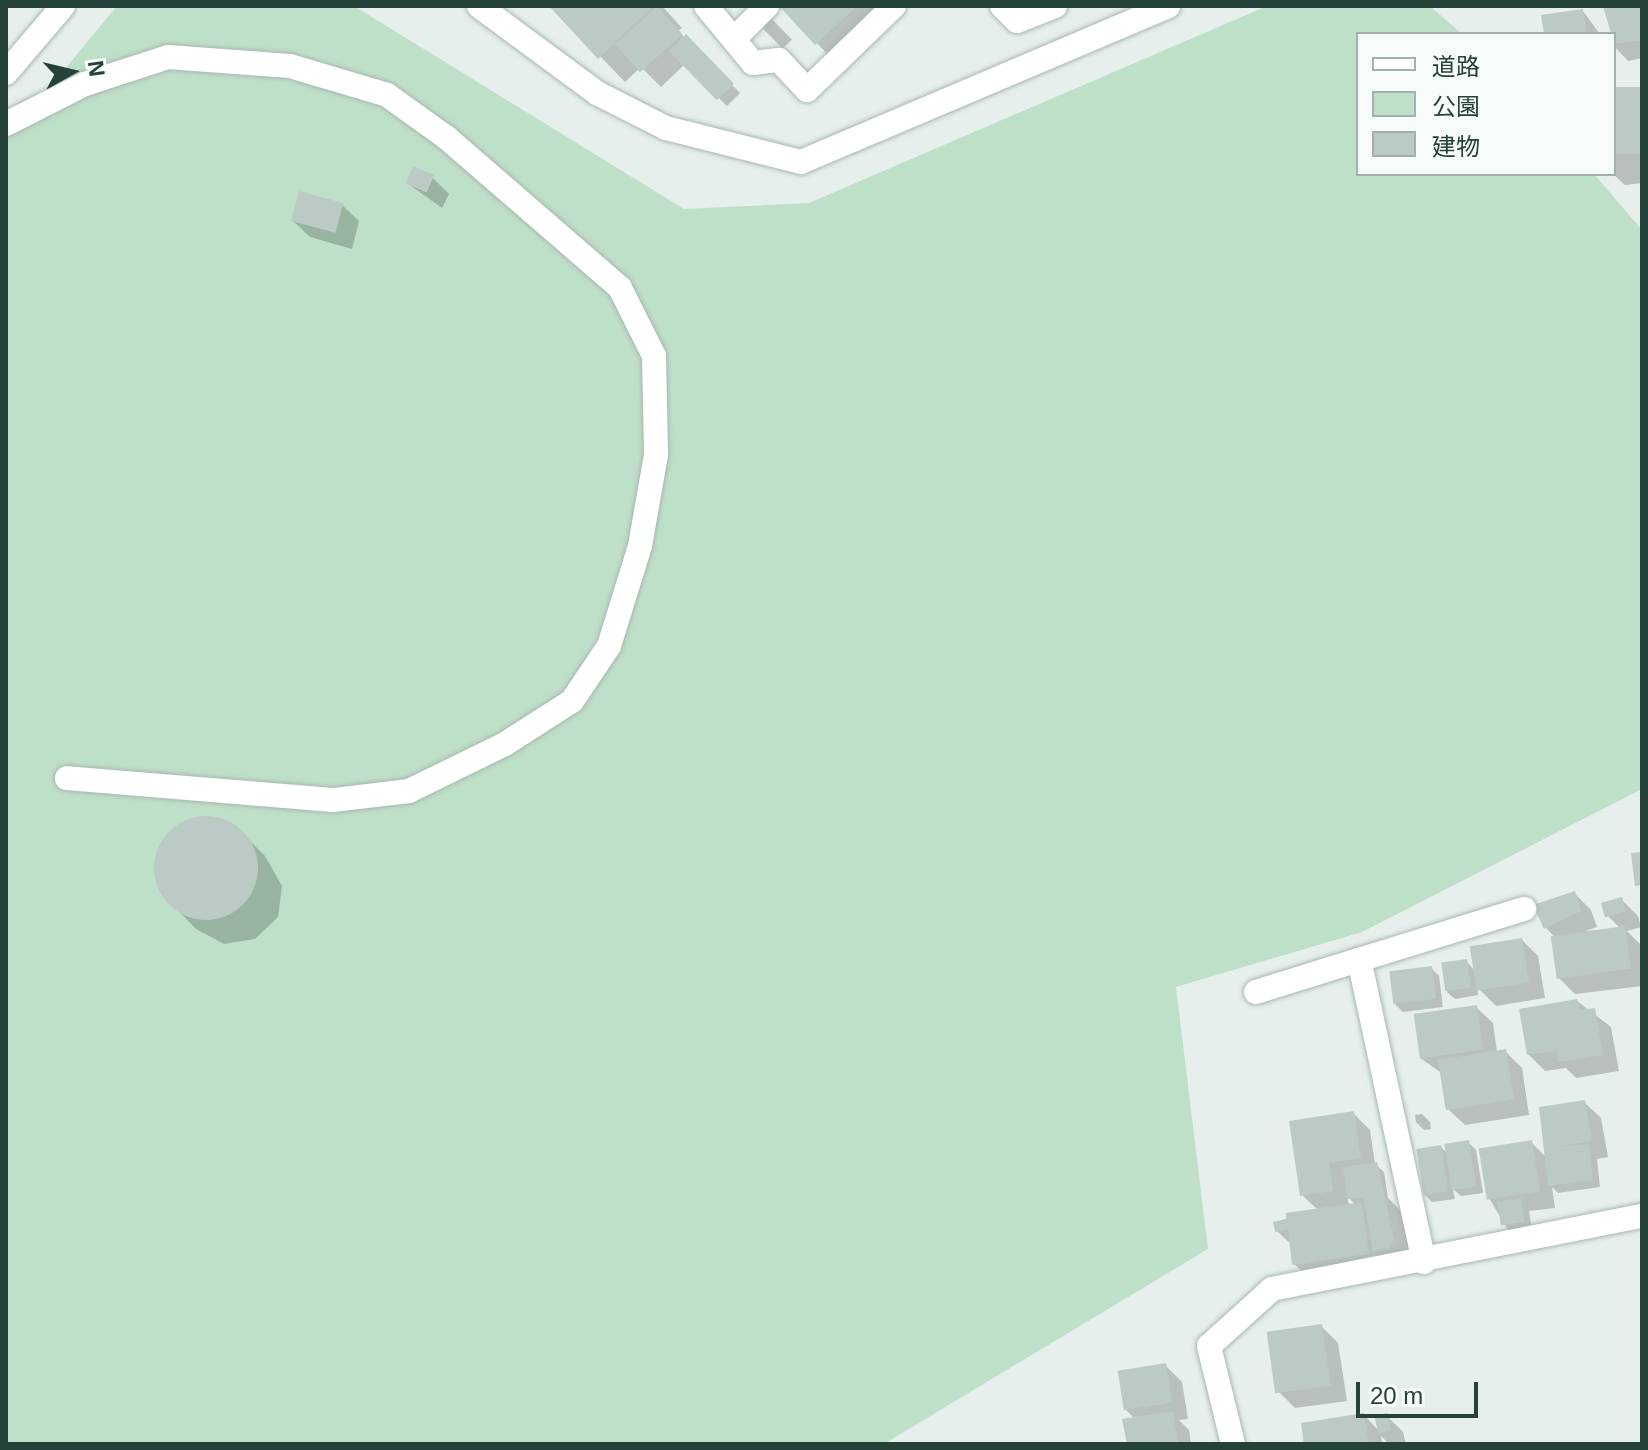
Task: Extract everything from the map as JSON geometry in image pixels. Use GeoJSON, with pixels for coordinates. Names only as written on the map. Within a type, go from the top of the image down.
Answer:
{"type":"FeatureCollection","features":[{"type":"Feature","properties":{"kind":"street"},"geometry":{"type":"LineString","coordinates":[[6,73],[63,6]]}},
{"type":"Feature","properties":{"kind":"street"},"geometry":{"type":"LineString","coordinates":[[479,6],[597,93],[666,128],[801,162],[1168,6]]}},
{"type":"Feature","properties":{"kind":"street"},"geometry":{"type":"LineString","coordinates":[[706,6],[753,63],[779,60],[807,90],[894,6]]}},
{"type":"Feature","properties":{"kind":"street"},"geometry":{"type":"LineString","coordinates":[[734,39],[767,6]]}},
{"type":"Feature","properties":{"kind":"street"},"geometry":{"type":"LineString","coordinates":[[1002,6],[1017,21],[1055,6]]}},
{"type":"Feature","properties":{"kind":"street"},"geometry":{"type":"LineString","coordinates":[[6,124],[85,84],[168,57],[290,66],[387,95],[447,138],[620,288],[654,356],[656,455],[640,546],[609,646],[572,701],[505,744],[409,791],[333,800],[67,778]]}},
{"type":"Feature","properties":{"kind":"street"},"geometry":{"type":"LineString","coordinates":[[1256,992],[1524,909]]}},
{"type":"Feature","properties":{"kind":"street"},"geometry":{"type":"LineString","coordinates":[[1359,960],[1424,1262]]}},
{"type":"Feature","properties":{"kind":"street"},"geometry":{"type":"LineString","coordinates":[[1233,1444],[1209,1346],[1272,1289],[1424,1262],[1642,1216]]}},
{"type":"Feature","properties":{"kind":"green space"},"geometry":{"type":"Polygon","coordinates":[[[117,6],[354,6],[684,209],[809,203],[1267,6],[1430,6],[1460,32],[1356,32],[1356,176],[1596,176],[1642,230],[1642,789],[1362,932],[1176,987],[1208,1249],[884,1444],[6,1444],[6,140],[117,6]]]}},
{"type":"Feature","properties":{"kind":"building"},"geometry":{"type":"Polygon","coordinates":[[[549,6],[654,6],[598,59],[549,6]]]}},
{"type":"Feature","properties":{"kind":"building"},"geometry":{"type":"Polygon","coordinates":[[[657,6],[682,34],[640,72],[615,44],[657,6]]]}},
{"type":"Feature","properties":{"kind":"building"},"geometry":{"type":"Polygon","coordinates":[[[779,6],[857,6],[815,45],[779,6]]]}},
{"type":"Feature","properties":{"kind":"building"},"geometry":{"type":"Polygon","coordinates":[[[1603,6],[1642,6],[1642,40],[1616,44],[1616,32],[1611,32],[1603,6]]]}},
{"type":"Feature","properties":{"kind":"building"},"geometry":{"type":"Polygon","coordinates":[[[1583,9],[1587,32],[1544,32],[1541,15],[1583,9]]]}},
{"type":"Feature","properties":{"kind":"building"},"geometry":{"type":"Polygon","coordinates":[[[686,34],[734,84],[717,100],[669,51],[686,34]]]}},
{"type":"Feature","properties":{"kind":"building"},"geometry":{"type":"Polygon","coordinates":[[[1616,87],[1642,87],[1642,154],[1616,154],[1616,87]]]}},
{"type":"Feature","properties":{"kind":"building"},"geometry":{"type":"Polygon","coordinates":[[[413,166],[434,175],[427,192],[406,183],[413,166]]]}},
{"type":"Feature","properties":{"kind":"building"},"geometry":{"type":"Polygon","coordinates":[[[299,191],[343,203],[335,233],[291,221],[299,191]]]}},
{"type":"Feature","properties":{"kind":"building"},"geometry":{"type":"Polygon","coordinates":[[[206,816],[226,820],[243,831],[254,848],[258,868],[254,888],[243,905],[226,916],[206,920],[186,916],[169,905],[158,888],[154,868],[158,848],[169,831],[186,820],[206,816]]]}},
{"type":"Feature","properties":{"kind":"building"},"geometry":{"type":"Polygon","coordinates":[[[1642,852],[1642,885],[1635,886],[1631,853],[1642,852]]]}},
{"type":"Feature","properties":{"kind":"building"},"geometry":{"type":"Polygon","coordinates":[[[1575,891],[1581,911],[1544,929],[1533,905],[1575,891]]]}},
{"type":"Feature","properties":{"kind":"building"},"geometry":{"type":"Polygon","coordinates":[[[1622,897],[1626,911],[1605,917],[1601,903],[1622,897]]]}},
{"type":"Feature","properties":{"kind":"building"},"geometry":{"type":"Polygon","coordinates":[[[1625,926],[1631,969],[1557,979],[1551,936],[1625,926]]]}},
{"type":"Feature","properties":{"kind":"building"},"geometry":{"type":"Polygon","coordinates":[[[1522,938],[1529,982],[1477,991],[1470,946],[1522,938]]]}},
{"type":"Feature","properties":{"kind":"building"},"geometry":{"type":"Polygon","coordinates":[[[1467,959],[1471,988],[1445,991],[1441,963],[1467,959]]]}},
{"type":"Feature","properties":{"kind":"building"},"geometry":{"type":"Polygon","coordinates":[[[1432,966],[1436,999],[1393,1004],[1389,971],[1432,966]]]}},
{"type":"Feature","properties":{"kind":"building"},"geometry":{"type":"Polygon","coordinates":[[[1577,999],[1580,1010],[1595,1008],[1603,1055],[1558,1062],[1556,1051],[1527,1055],[1519,1009],[1577,999]]]}},
{"type":"Feature","properties":{"kind":"building"},"geometry":{"type":"Polygon","coordinates":[[[1477,1005],[1483,1050],[1420,1058],[1414,1014],[1477,1005]]]}},
{"type":"Feature","properties":{"kind":"building"},"geometry":{"type":"Polygon","coordinates":[[[1506,1049],[1514,1099],[1446,1110],[1438,1060],[1506,1049]]]}},
{"type":"Feature","properties":{"kind":"building"},"geometry":{"type":"Polygon","coordinates":[[[1585,1100],[1592,1141],[1555,1147],[1589,1144],[1593,1180],[1548,1186],[1539,1107],[1585,1100]]]}},
{"type":"Feature","properties":{"kind":"building"},"geometry":{"type":"Polygon","coordinates":[[[1354,1111],[1361,1158],[1329,1163],[1333,1191],[1300,1196],[1289,1121],[1354,1111]]]}},
{"type":"Feature","properties":{"kind":"building"},"geometry":{"type":"Polygon","coordinates":[[[1469,1140],[1476,1186],[1452,1190],[1444,1144],[1469,1140]]]}},
{"type":"Feature","properties":{"kind":"building"},"geometry":{"type":"Polygon","coordinates":[[[1532,1140],[1540,1191],[1487,1200],[1479,1148],[1532,1140]]]}},
{"type":"Feature","properties":{"kind":"building"},"geometry":{"type":"Polygon","coordinates":[[[1441,1145],[1448,1191],[1424,1195],[1416,1149],[1441,1145]]]}},
{"type":"Feature","properties":{"kind":"building"},"geometry":{"type":"Polygon","coordinates":[[[1377,1162],[1394,1239],[1390,1248],[1373,1252],[1363,1197],[1347,1199],[1343,1167],[1377,1162]]]}},
{"type":"Feature","properties":{"kind":"building"},"geometry":{"type":"Polygon","coordinates":[[[1521,1198],[1525,1222],[1501,1225],[1497,1202],[1521,1198]]]}},
{"type":"Feature","properties":{"kind":"building"},"geometry":{"type":"Polygon","coordinates":[[[1362,1202],[1369,1254],[1292,1265],[1288,1229],[1275,1232],[1273,1222],[1286,1219],[1286,1213],[1362,1202]]]}},
{"type":"Feature","properties":{"kind":"building"},"geometry":{"type":"Polygon","coordinates":[[[1322,1324],[1331,1385],[1275,1393],[1267,1332],[1322,1324]]]}},
{"type":"Feature","properties":{"kind":"building"},"geometry":{"type":"Polygon","coordinates":[[[1166,1363],[1172,1403],[1124,1410],[1118,1371],[1166,1363]]]}},
{"type":"Feature","properties":{"kind":"building"},"geometry":{"type":"Polygon","coordinates":[[[1173,1411],[1178,1444],[1127,1444],[1122,1419],[1173,1411]]]}},
{"type":"Feature","properties":{"kind":"building"},"geometry":{"type":"Polygon","coordinates":[[[1364,1413],[1369,1444],[1304,1444],[1301,1423],[1364,1413]]]}},
{"type":"Feature","properties":{"kind":"building"},"geometry":{"type":"Polygon","coordinates":[[[1387,1413],[1391,1431],[1378,1433],[1374,1416],[1387,1413]]]}}]}
